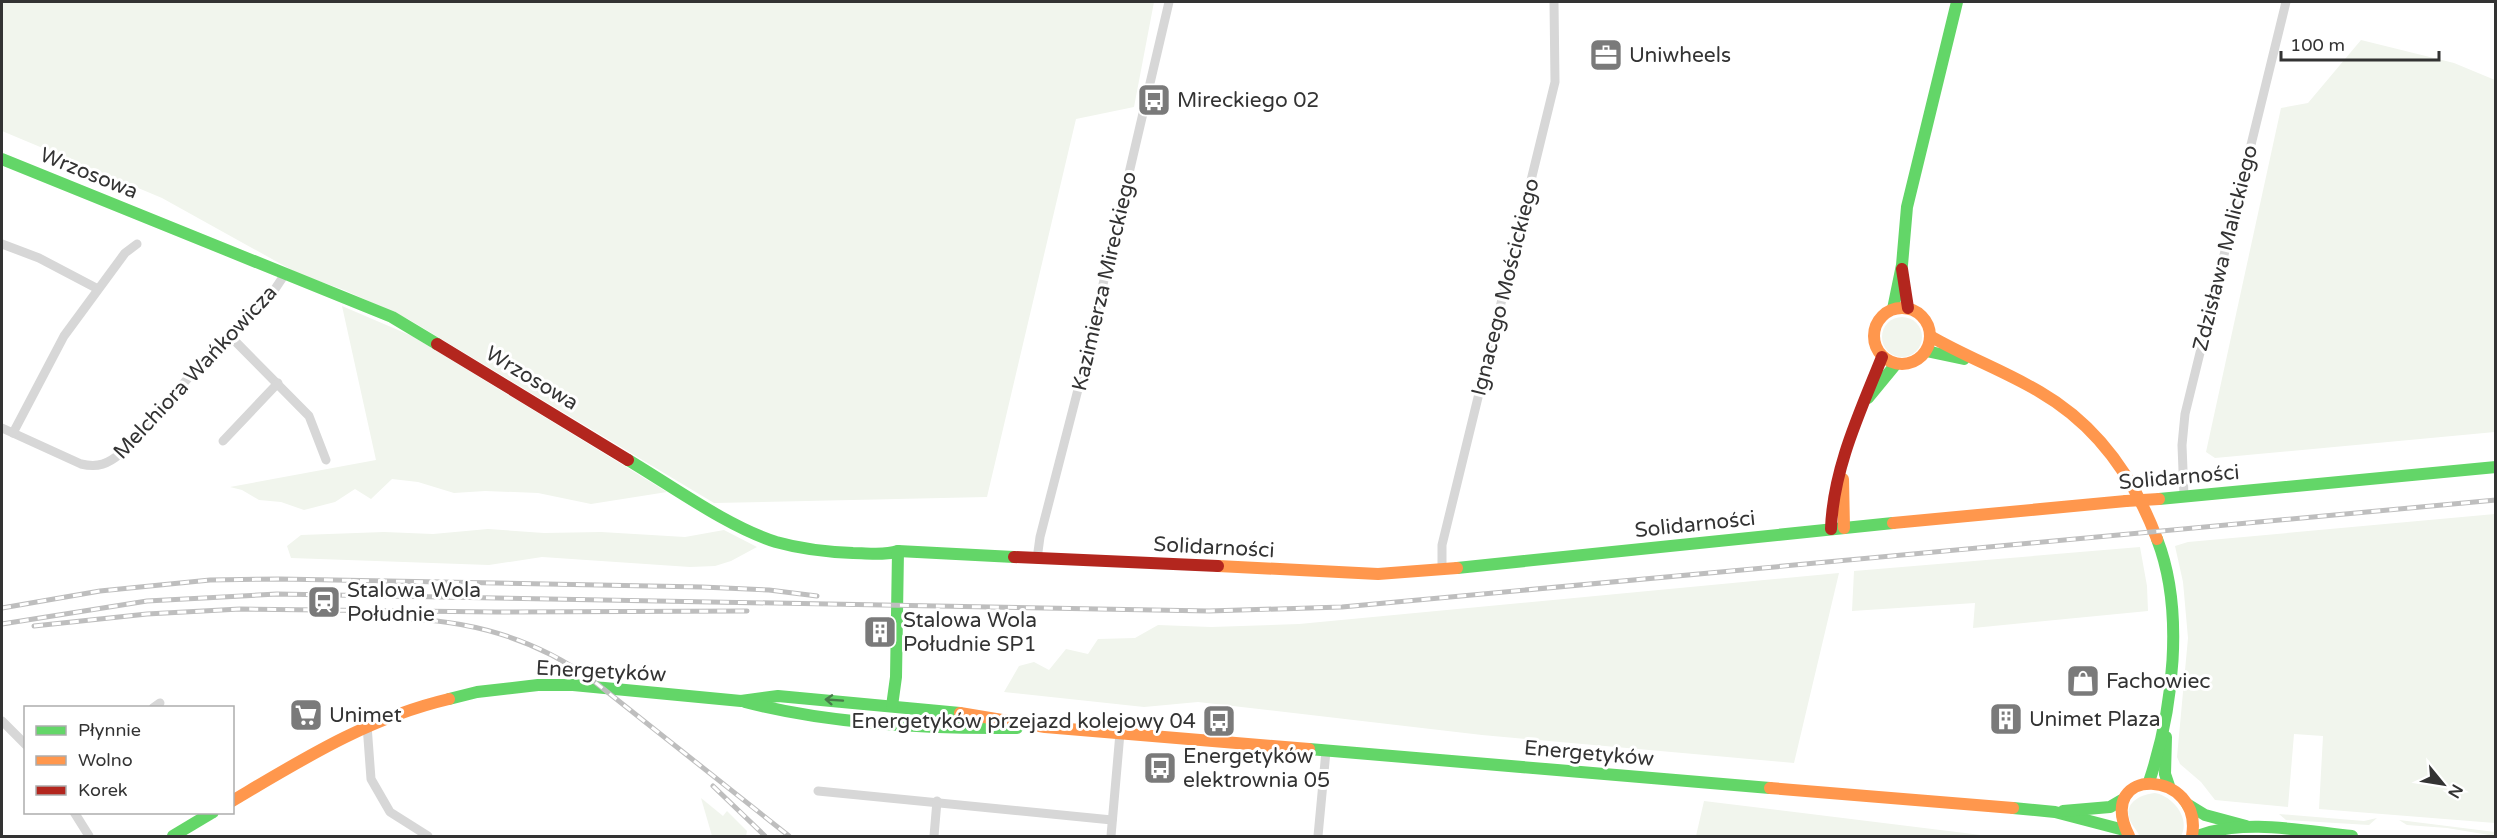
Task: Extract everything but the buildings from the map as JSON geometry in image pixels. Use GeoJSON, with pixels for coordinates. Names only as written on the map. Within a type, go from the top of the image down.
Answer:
{"type":"FeatureCollection","features":[{"type":"Feature","properties":{"kind":"street","name":"Kazimierza Mireckiego"},"geometry":{"type":"LineString","coordinates":[[1037,559],[1040,537],[1076,399],[1169,2]]}},
{"type":"Feature","properties":{"kind":"street","name":"Ignacego Mościckiego"},"geometry":{"type":"LineString","coordinates":[[1442,570],[1442,545],[1555,82],[1554,2]]}},
{"type":"Feature","properties":{"kind":"street"},"geometry":{"type":"LineString","coordinates":[[1893,309],[1902,265],[1907,207],[1957,2]]}},
{"type":"Feature","properties":{"kind":"street","name":"Zdzisława Malickiego"},"geometry":{"type":"LineString","coordinates":[[2184,496],[2182,452],[2185,414],[2286,2]]}},
{"type":"Feature","properties":{"kind":"street","name":"Wrzosowa"},"geometry":{"type":"LineString","coordinates":[[2,159],[405,324],[759,537],[781,545],[809,550],[889,554],[898,551]]}},
{"type":"Feature","properties":{"kind":"street"},"geometry":{"type":"LineString","coordinates":[[2,244],[39,258],[98,289]]}},
{"type":"Feature","properties":{"kind":"street"},"geometry":{"type":"LineString","coordinates":[[13,433],[64,336],[125,253],[137,244]]}},
{"type":"Feature","properties":{"kind":"street"},"geometry":{"type":"LineString","coordinates":[[1902,265],[1908,308]]}},
{"type":"Feature","properties":{"kind":"street","name":"Melchiora Wańkowicza"},"geometry":{"type":"LineString","coordinates":[[2,428],[81,464],[91,466],[107,464],[121,453],[229,334],[275,289],[285,274]]}},
{"type":"Feature","properties":{"kind":"street"},"geometry":{"type":"LineString","coordinates":[[1908,308],[1924,318],[1929,326],[1930,336],[1926,351],[1913,363],[1896,364],[1882,357],[1874,343],[1875,326],[1885,313],[1893,309],[1908,308]]}},
{"type":"Feature","properties":{"kind":"street"},"geometry":{"type":"LineString","coordinates":[[229,334],[309,416],[326,460]]}},
{"type":"Feature","properties":{"kind":"street"},"geometry":{"type":"LineString","coordinates":[[1930,336],[1980,363],[2033,387],[2078,420],[2114,457],[2148,512],[2164,553],[2173,604],[2173,656],[2167,706],[2165,760],[2169,786]]}},
{"type":"Feature","properties":{"kind":"street"},"geometry":{"type":"LineString","coordinates":[[1926,351],[1980,363]]}},
{"type":"Feature","properties":{"kind":"street"},"geometry":{"type":"LineString","coordinates":[[1831,529],[1832,504],[1853,429],[1882,357]]}},
{"type":"Feature","properties":{"kind":"street"},"geometry":{"type":"LineString","coordinates":[[1865,401],[1896,364]]}},
{"type":"Feature","properties":{"kind":"street"},"geometry":{"type":"LineString","coordinates":[[223,441],[278,383]]}},
{"type":"Feature","properties":{"kind":"street","name":"Solidarności"},"geometry":{"type":"LineString","coordinates":[[898,551],[1378,574],[1442,570],[1831,529],[2496,467]]}},
{"type":"Feature","properties":{"kind":"street"},"geometry":{"type":"LineString","coordinates":[[1843,468],[1844,528]]}},
{"type":"Feature","properties":{"kind":"street"},"geometry":{"type":"LineString","coordinates":[[892,706],[896,677],[898,551]]}},
{"type":"Feature","properties":{"kind":"street","name":"Energetyków"},"geometry":{"type":"LineString","coordinates":[[234,800],[367,724],[418,706],[477,692],[538,685],[573,685],[741,700],[784,712],[924,725],[974,729],[1045,727]]}},
{"type":"Feature","properties":{"kind":"street","name":"Energetyków"},"geometry":{"type":"LineString","coordinates":[[741,700],[778,696],[976,715],[1045,727],[2055,812],[2110,807],[2122,800],[2134,787],[2149,782]]}},
{"type":"Feature","properties":{"kind":"street"},"geometry":{"type":"LineString","coordinates":[[844,718],[892,706],[924,725]]}},
{"type":"Feature","properties":{"kind":"street"},"geometry":{"type":"LineString","coordinates":[[2167,706],[2149,782],[2169,786],[2187,803],[2205,815],[2253,828]]}},
{"type":"Feature","properties":{"kind":"street"},"geometry":{"type":"LineString","coordinates":[[2,721],[24,743]]}},
{"type":"Feature","properties":{"kind":"street"},"geometry":{"type":"LineString","coordinates":[[367,724],[371,779],[390,812],[428,837]]}},
{"type":"Feature","properties":{"kind":"street"},"geometry":{"type":"LineString","coordinates":[[1111,837],[1120,733]]}},
{"type":"Feature","properties":{"kind":"street"},"geometry":{"type":"LineString","coordinates":[[1318,837],[1326,751]]}},
{"type":"Feature","properties":{"kind":"street"},"geometry":{"type":"LineString","coordinates":[[818,791],[1112,820]]}},
{"type":"Feature","properties":{"kind":"street"},"geometry":{"type":"LineString","coordinates":[[2122,800],[2119,816],[2126,833]]}},
{"type":"Feature","properties":{"kind":"street"},"geometry":{"type":"LineString","coordinates":[[934,837],[937,801]]}},
{"type":"Feature","properties":{"kind":"street"},"geometry":{"type":"LineString","coordinates":[[2187,803],[2193,821],[2192,837]]}},
{"type":"Feature","properties":{"kind":"street","name":"Energetyków"},"geometry":{"type":"LineString","coordinates":[[2055,812],[2126,833]]}},
{"type":"Feature","properties":{"kind":"street"},"geometry":{"type":"LineString","coordinates":[[75,814],[89,837]]}},
{"type":"Feature","properties":{"kind":"street"},"geometry":{"type":"LineString","coordinates":[[172,837],[211,814]]}},
{"type":"Feature","properties":{"kind":"street"},"geometry":{"type":"LineString","coordinates":[[2197,837],[2208,831],[2253,828],[2352,837]]}},
{"type":"Feature","properties":{"kind":"shaded area"},"geometry":{"type":"Polygon","coordinates":[[[2,2],[1154,2],[1134,107],[1076,119],[987,497],[714,503],[408,319],[344,290],[299,274],[162,198],[2,131],[2,2]]]}},
{"type":"Feature","properties":{"kind":"shaded area"},"geometry":{"type":"Polygon","coordinates":[[[2361,40],[2454,63],[2495,80],[2495,432],[2215,458],[2206,452],[2281,108],[2308,103],[2361,40]]]}},
{"type":"Feature","properties":{"kind":"shaded area"},"geometry":{"type":"Polygon","coordinates":[[[342,306],[412,336],[667,492],[591,504],[538,493],[485,491],[454,493],[418,482],[392,479],[371,499],[355,489],[335,502],[304,510],[281,502],[259,500],[242,490],[230,487],[376,460],[342,306]]]}},
{"type":"Feature","properties":{"kind":"shaded area"},"geometry":{"type":"Polygon","coordinates":[[[1902,317],[1910,318],[1916,323],[1921,329],[1921,345],[1916,351],[1910,356],[1902,357],[1894,356],[1888,351],[1883,345],[1882,337],[1883,329],[1888,323],[1894,318],[1902,317]]]}},
{"type":"Feature","properties":{"kind":"shaded area"},"geometry":{"type":"Polygon","coordinates":[[[2495,514],[2495,823],[2319,809],[2323,736],[2294,734],[2288,807],[2215,800],[2201,782],[2180,764],[2177,757],[2188,638],[2183,582],[2175,546],[2188,542],[2495,514]]]}},
{"type":"Feature","properties":{"kind":"shaded area"},"geometry":{"type":"Polygon","coordinates":[[[488,529],[685,537],[724,530],[757,547],[731,561],[715,566],[690,567],[542,557],[489,565],[291,558],[287,546],[301,535],[384,532],[433,534],[488,529]]]}},
{"type":"Feature","properties":{"kind":"shaded area"},"geometry":{"type":"Polygon","coordinates":[[[2140,547],[2147,586],[2148,611],[1973,628],[1975,603],[1852,611],[1854,571],[2140,547]]]}},
{"type":"Feature","properties":{"kind":"shaded area"},"geometry":{"type":"Polygon","coordinates":[[[1839,573],[1794,763],[1482,735],[1198,702],[1144,707],[1004,692],[1019,666],[1034,662],[1049,670],[1066,649],[1088,654],[1098,639],[1135,638],[1158,625],[1211,627],[1299,624],[1839,573]]]}},
{"type":"Feature","properties":{"kind":"shaded area"},"geometry":{"type":"Polygon","coordinates":[[[2155,793],[2174,803],[2178,809],[2184,823],[2181,836],[2139,835],[2132,824],[2128,811],[2132,803],[2140,797],[2155,793]]]}},
{"type":"Feature","properties":{"kind":"shaded area"},"geometry":{"type":"Polygon","coordinates":[[[701,798],[723,816],[727,811],[747,831],[746,836],[712,836],[701,798]]]}},
{"type":"Feature","properties":{"kind":"shaded area"},"geometry":{"type":"Polygon","coordinates":[[[1704,801],[1989,836],[1696,836],[1704,801]]]}},
{"type":"Feature","properties":{"kind":"shaded area"},"geometry":{"type":"Polygon","coordinates":[[[2279,814],[2364,821],[2377,818],[2369,825],[2286,820],[2279,814]]]}},
{"type":"Feature","properties":{"kind":"shaded area"},"geometry":{"type":"Polygon","coordinates":[[[2399,820],[2495,832],[2495,836],[2447,828],[2407,825],[2399,820]]]}},
{"type":"Feature","properties":{"kind":"railway"},"geometry":{"type":"LineString","coordinates":[[2,624],[147,601],[277,594],[1209,611],[1342,607],[2496,500]]}},
{"type":"Feature","properties":{"kind":"railway"},"geometry":{"type":"LineString","coordinates":[[2,608],[100,591],[210,580],[280,579],[702,587],[769,590],[817,596]]}},
{"type":"Feature","properties":{"kind":"railway"},"geometry":{"type":"LineString","coordinates":[[34,626],[147,614],[240,609],[496,612],[747,611]]}},
{"type":"Feature","properties":{"kind":"railway"},"geometry":{"type":"LineString","coordinates":[[411,619],[483,629],[528,644],[571,666],[591,679],[789,836]]}},
{"type":"Feature","properties":{"kind":"railway"},"geometry":{"type":"LineString","coordinates":[[713,786],[765,836]]}},
{"type":"Feature","properties":{"kind":"traffic: fast"},"geometry":{"type":"LineString","coordinates":[[1893,309],[1902,265],[1907,207],[1957,2]]}},
{"type":"Feature","properties":{"kind":"traffic: fast"},"geometry":{"type":"LineString","coordinates":[[2,159],[392,317],[437,344]]}},
{"type":"Feature","properties":{"kind":"traffic: fast"},"geometry":{"type":"LineString","coordinates":[[1926,351],[1964,359]]}},
{"type":"Feature","properties":{"kind":"traffic: fast"},"geometry":{"type":"LineString","coordinates":[[1868,398],[1896,364]]}},
{"type":"Feature","properties":{"kind":"traffic: fast"},"geometry":{"type":"LineString","coordinates":[[628,460],[739,527],[776,542],[843,553],[882,554],[898,551],[1014,557]]}},
{"type":"Feature","properties":{"kind":"traffic: fast"},"geometry":{"type":"LineString","coordinates":[[2159,499],[2496,467]]}},
{"type":"Feature","properties":{"kind":"traffic: fast"},"geometry":{"type":"LineString","coordinates":[[1457,568],[1893,523]]}},
{"type":"Feature","properties":{"kind":"traffic: fast"},"geometry":{"type":"LineString","coordinates":[[2149,782],[2164,724],[2172,660],[2171,597],[2166,567],[2157,539]]}},
{"type":"Feature","properties":{"kind":"traffic: fast"},"geometry":{"type":"LineString","coordinates":[[892,706],[896,677],[898,551]]}},
{"type":"Feature","properties":{"kind":"traffic: fast"},"geometry":{"type":"LineString","coordinates":[[449,699],[477,692],[538,685],[573,685],[741,701],[778,696],[960,713]]}},
{"type":"Feature","properties":{"kind":"traffic: fast"},"geometry":{"type":"LineString","coordinates":[[745,702],[811,715],[880,724],[1017,728]]}},
{"type":"Feature","properties":{"kind":"traffic: fast"},"geometry":{"type":"LineString","coordinates":[[2166,737],[2165,774],[2169,786]]}},
{"type":"Feature","properties":{"kind":"traffic: fast"},"geometry":{"type":"LineString","coordinates":[[1309,749],[1770,788]]}},
{"type":"Feature","properties":{"kind":"traffic: fast"},"geometry":{"type":"LineString","coordinates":[[2063,811],[2110,807],[2122,800]]}},
{"type":"Feature","properties":{"kind":"traffic: fast"},"geometry":{"type":"LineString","coordinates":[[2187,804],[2205,815],[2246,826]]}},
{"type":"Feature","properties":{"kind":"traffic: fast"},"geometry":{"type":"LineString","coordinates":[[2013,808],[2055,812],[2124,830]]}},
{"type":"Feature","properties":{"kind":"traffic: fast"},"geometry":{"type":"LineString","coordinates":[[173,836],[210,814]]}},
{"type":"Feature","properties":{"kind":"traffic: fast"},"geometry":{"type":"LineString","coordinates":[[2197,836],[2215,831],[2254,827],[2274,827],[2352,836]]}},
{"type":"Feature","properties":{"kind":"traffic: slow"},"geometry":{"type":"LineString","coordinates":[[1896,308],[1908,308],[1918,312],[1926,320],[1930,336],[1926,352],[1918,360],[1908,364],[1896,364],[1886,360],[1878,352],[1874,342],[1874,330],[1878,320],[1886,312],[1896,308]]}},
{"type":"Feature","properties":{"kind":"traffic: slow"},"geometry":{"type":"LineString","coordinates":[[1930,336],[2027,384],[2079,420],[2096,437],[2125,474],[2157,539]]}},
{"type":"Feature","properties":{"kind":"traffic: slow"},"geometry":{"type":"LineString","coordinates":[[1843,479],[1844,528]]}},
{"type":"Feature","properties":{"kind":"traffic: slow"},"geometry":{"type":"LineString","coordinates":[[2126,501],[2159,499]]}},
{"type":"Feature","properties":{"kind":"traffic: slow"},"geometry":{"type":"LineString","coordinates":[[1893,523],[2126,501]]}},
{"type":"Feature","properties":{"kind":"traffic: slow"},"geometry":{"type":"LineString","coordinates":[[1218,566],[1378,574],[1457,568]]}},
{"type":"Feature","properties":{"kind":"traffic: slow"},"geometry":{"type":"LineString","coordinates":[[234,800],[337,741],[391,717],[449,699]]}},
{"type":"Feature","properties":{"kind":"traffic: slow"},"geometry":{"type":"LineString","coordinates":[[960,713],[1045,727],[1309,749]]}},
{"type":"Feature","properties":{"kind":"traffic: slow"},"geometry":{"type":"LineString","coordinates":[[2129,836],[2122,813],[2125,796],[2136,787],[2152,784],[2168,788],[2182,798],[2191,814],[2192,836]]}},
{"type":"Feature","properties":{"kind":"traffic: slow"},"geometry":{"type":"LineString","coordinates":[[1770,788],[2013,808]]}},
{"type":"Feature","properties":{"kind":"traffic: jam"},"geometry":{"type":"LineString","coordinates":[[1902,269],[1908,308]]}},
{"type":"Feature","properties":{"kind":"traffic: jam"},"geometry":{"type":"LineString","coordinates":[[437,344],[628,460]]}},
{"type":"Feature","properties":{"kind":"traffic: jam"},"geometry":{"type":"LineString","coordinates":[[1831,529],[1842,463],[1882,357]]}},
{"type":"Feature","properties":{"kind":"traffic: jam"},"geometry":{"type":"LineString","coordinates":[[1014,557],[1218,566]]}},
{"type":"Feature","properties":{"kind":"place","name":"Uniwheels"},"geometry":{"type":"Point","coordinates":[1606,55]}},
{"type":"Feature","properties":{"kind":"place","name":"Mireckiego 02"},"geometry":{"type":"Point","coordinates":[1154,100]}},
{"type":"Feature","properties":{"kind":"place","name":"Stalowa Wola Południe"},"geometry":{"type":"Point","coordinates":[324,602]}},
{"type":"Feature","properties":{"kind":"place","name":"Stalowa Wola Południe SP1"},"geometry":{"type":"Point","coordinates":[880,632]}},
{"type":"Feature","properties":{"kind":"place","name":"Fachowiec"},"geometry":{"type":"Point","coordinates":[2083,681]}},
{"type":"Feature","properties":{"kind":"place","name":"Unimet"},"geometry":{"type":"Point","coordinates":[306,715]}},
{"type":"Feature","properties":{"kind":"place","name":"Unimet Plaza"},"geometry":{"type":"Point","coordinates":[2006,719]}},
{"type":"Feature","properties":{"kind":"place","name":"Energetyków przejazd kolejowy 04"},"geometry":{"type":"Point","coordinates":[1219,721]}},
{"type":"Feature","properties":{"kind":"place","name":"Energetyków elektrownia 05"},"geometry":{"type":"Point","coordinates":[1160,768]}}]}
